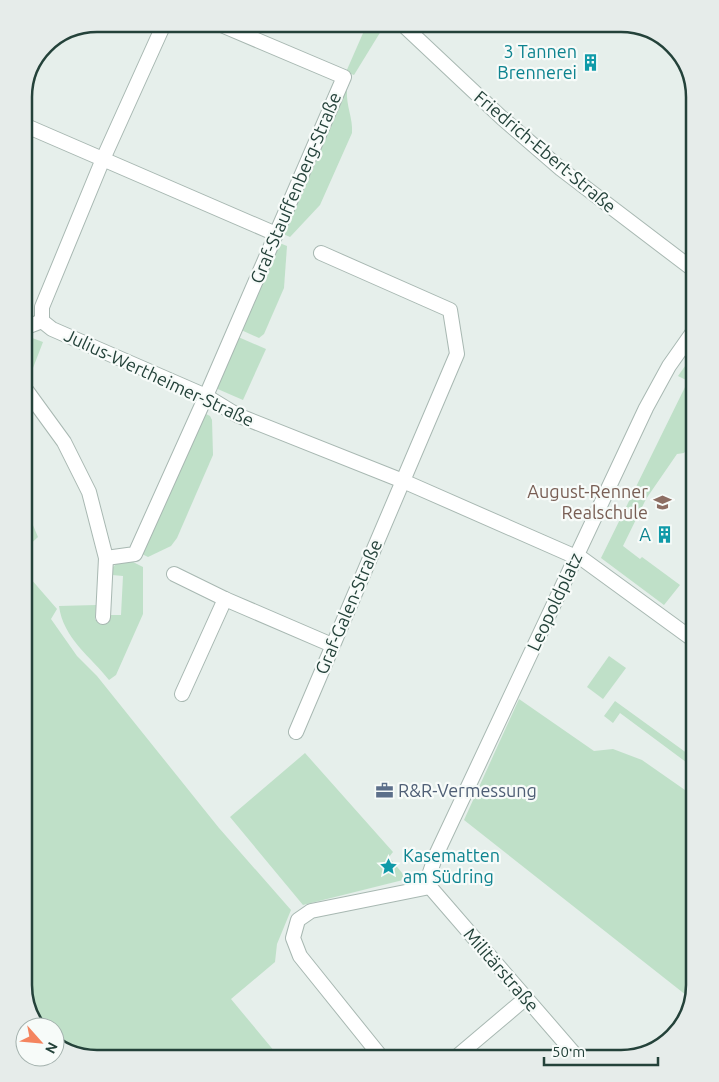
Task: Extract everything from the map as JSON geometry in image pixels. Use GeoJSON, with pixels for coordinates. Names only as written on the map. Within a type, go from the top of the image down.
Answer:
{"type":"FeatureCollection","features":[{"type":"Feature","properties":{"kind":"street"},"geometry":{"type":"LineString","coordinates":[[33,324],[42,320],[42,307],[103,159],[160,32]]}},
{"type":"Feature","properties":{"kind":"street","name":"Graf-Stauffenberg-Straße"},"geometry":{"type":"LineString","coordinates":[[106,558],[135,554],[206,396],[344,77],[238,32]]}},
{"type":"Feature","properties":{"kind":"street","name":"Friedrich-Ebert-Straße"},"geometry":{"type":"LineString","coordinates":[[411,33],[502,118],[561,169],[686,265]]}},
{"type":"Feature","properties":{"kind":"street"},"geometry":{"type":"LineString","coordinates":[[33,129],[276,234]]}},
{"type":"Feature","properties":{"kind":"street","name":"Graf-Galen-Straße"},"geometry":{"type":"LineString","coordinates":[[296,732],[456,358],[452,314],[446,307],[321,253]]}},
{"type":"Feature","properties":{"kind":"street","name":"Julius-Wertheimer-Straße"},"geometry":{"type":"LineString","coordinates":[[42,320],[52,329],[206,396],[237,415],[402,481],[577,556],[686,635]]}},
{"type":"Feature","properties":{"kind":"street","name":"Leopoldplatz"},"geometry":{"type":"LineString","coordinates":[[428,884],[436,855],[646,408],[669,366],[686,342]]}},
{"type":"Feature","properties":{"kind":"street"},"geometry":{"type":"LineString","coordinates":[[33,399],[64,442],[78,466],[97,517],[106,558],[103,617]]}},
{"type":"Feature","properties":{"kind":"street"},"geometry":{"type":"LineString","coordinates":[[174,574],[225,600],[332,646]]}},
{"type":"Feature","properties":{"kind":"street"},"geometry":{"type":"LineString","coordinates":[[182,694],[225,600]]}},
{"type":"Feature","properties":{"kind":"street"},"geometry":{"type":"LineString","coordinates":[[375,1050],[295,948],[293,938],[298,920],[311,911],[428,884]]}},
{"type":"Feature","properties":{"kind":"street","name":"Militärstraße"},"geometry":{"type":"LineString","coordinates":[[428,884],[571,1050]]}},
{"type":"Feature","properties":{"kind":"street"},"geometry":{"type":"LineString","coordinates":[[465,1050],[526,998]]}},
{"type":"Feature","properties":{"kind":"green space"},"geometry":{"type":"Polygon","coordinates":[[[363,33],[380,33],[354,75],[346,72],[363,33]]]}},
{"type":"Feature","properties":{"kind":"green space"},"geometry":{"type":"Polygon","coordinates":[[[345,90],[347,91],[352,133],[320,205],[290,237],[281,233],[345,90]]]}},
{"type":"Feature","properties":{"kind":"green space"},"geometry":{"type":"Polygon","coordinates":[[[277,242],[287,246],[284,288],[264,334],[259,338],[239,329],[277,242]]]}},
{"type":"Feature","properties":{"kind":"green space"},"geometry":{"type":"Polygon","coordinates":[[[236,336],[266,349],[243,400],[213,387],[236,336]]]}},
{"type":"Feature","properties":{"kind":"green space"},"geometry":{"type":"Polygon","coordinates":[[[33,338],[43,342],[33,368],[33,338]]]}},
{"type":"Feature","properties":{"kind":"green space"},"geometry":{"type":"Polygon","coordinates":[[[686,365],[686,380],[678,376],[686,365]]]}},
{"type":"Feature","properties":{"kind":"green space"},"geometry":{"type":"Polygon","coordinates":[[[686,385],[686,450],[684,453],[677,454],[646,499],[623,546],[640,559],[642,557],[680,585],[664,605],[601,558],[686,385]]]}},
{"type":"Feature","properties":{"kind":"green space"},"geometry":{"type":"Polygon","coordinates":[[[202,412],[210,416],[212,420],[213,455],[177,538],[171,546],[148,557],[142,554],[202,412]]]}},
{"type":"Feature","properties":{"kind":"green space"},"geometry":{"type":"Polygon","coordinates":[[[33,524],[38,537],[32,542],[33,524]]]}},
{"type":"Feature","properties":{"kind":"green space"},"geometry":{"type":"Polygon","coordinates":[[[133,562],[143,567],[143,614],[116,675],[109,680],[72,637],[66,628],[59,606],[96,605],[95,620],[109,620],[110,615],[121,615],[123,576],[112,575],[113,567],[117,563],[133,562]]]}},
{"type":"Feature","properties":{"kind":"green space"},"geometry":{"type":"Polygon","coordinates":[[[32,581],[57,609],[51,619],[77,656],[97,676],[219,828],[291,910],[277,944],[275,962],[231,999],[273,1049],[94,1049],[69,1043],[65,1040],[65,1017],[41,1017],[37,1009],[32,984],[32,581]]]}},
{"type":"Feature","properties":{"kind":"green space"},"geometry":{"type":"Polygon","coordinates":[[[609,656],[626,668],[603,699],[587,687],[609,656]]]}},
{"type":"Feature","properties":{"kind":"green space"},"geometry":{"type":"Polygon","coordinates":[[[519,699],[594,751],[613,749],[642,760],[686,791],[686,995],[464,820],[519,699]]]}},
{"type":"Feature","properties":{"kind":"green space"},"geometry":{"type":"Polygon","coordinates":[[[615,701],[686,752],[686,762],[620,713],[613,723],[604,716],[615,701]]]}},
{"type":"Feature","properties":{"kind":"green space"},"geometry":{"type":"Polygon","coordinates":[[[305,753],[393,852],[389,857],[407,879],[303,905],[230,817],[305,753]]]}},
{"type":"Feature","properties":{"kind":"place","name":"3 Tannen Brennerei"},"geometry":{"type":"Point","coordinates":[591,62]}},
{"type":"Feature","properties":{"kind":"place","name":"August-Renner Realschule"},"geometry":{"type":"Point","coordinates":[662,502]}},
{"type":"Feature","properties":{"kind":"place","name":"A"},"geometry":{"type":"Point","coordinates":[665,535]}},
{"type":"Feature","properties":{"kind":"place","name":"R&R-Vermessung"},"geometry":{"type":"Point","coordinates":[384,791]}},
{"type":"Feature","properties":{"kind":"place","name":"Kasematten am Südring"},"geometry":{"type":"Point","coordinates":[389,866]}}]}
